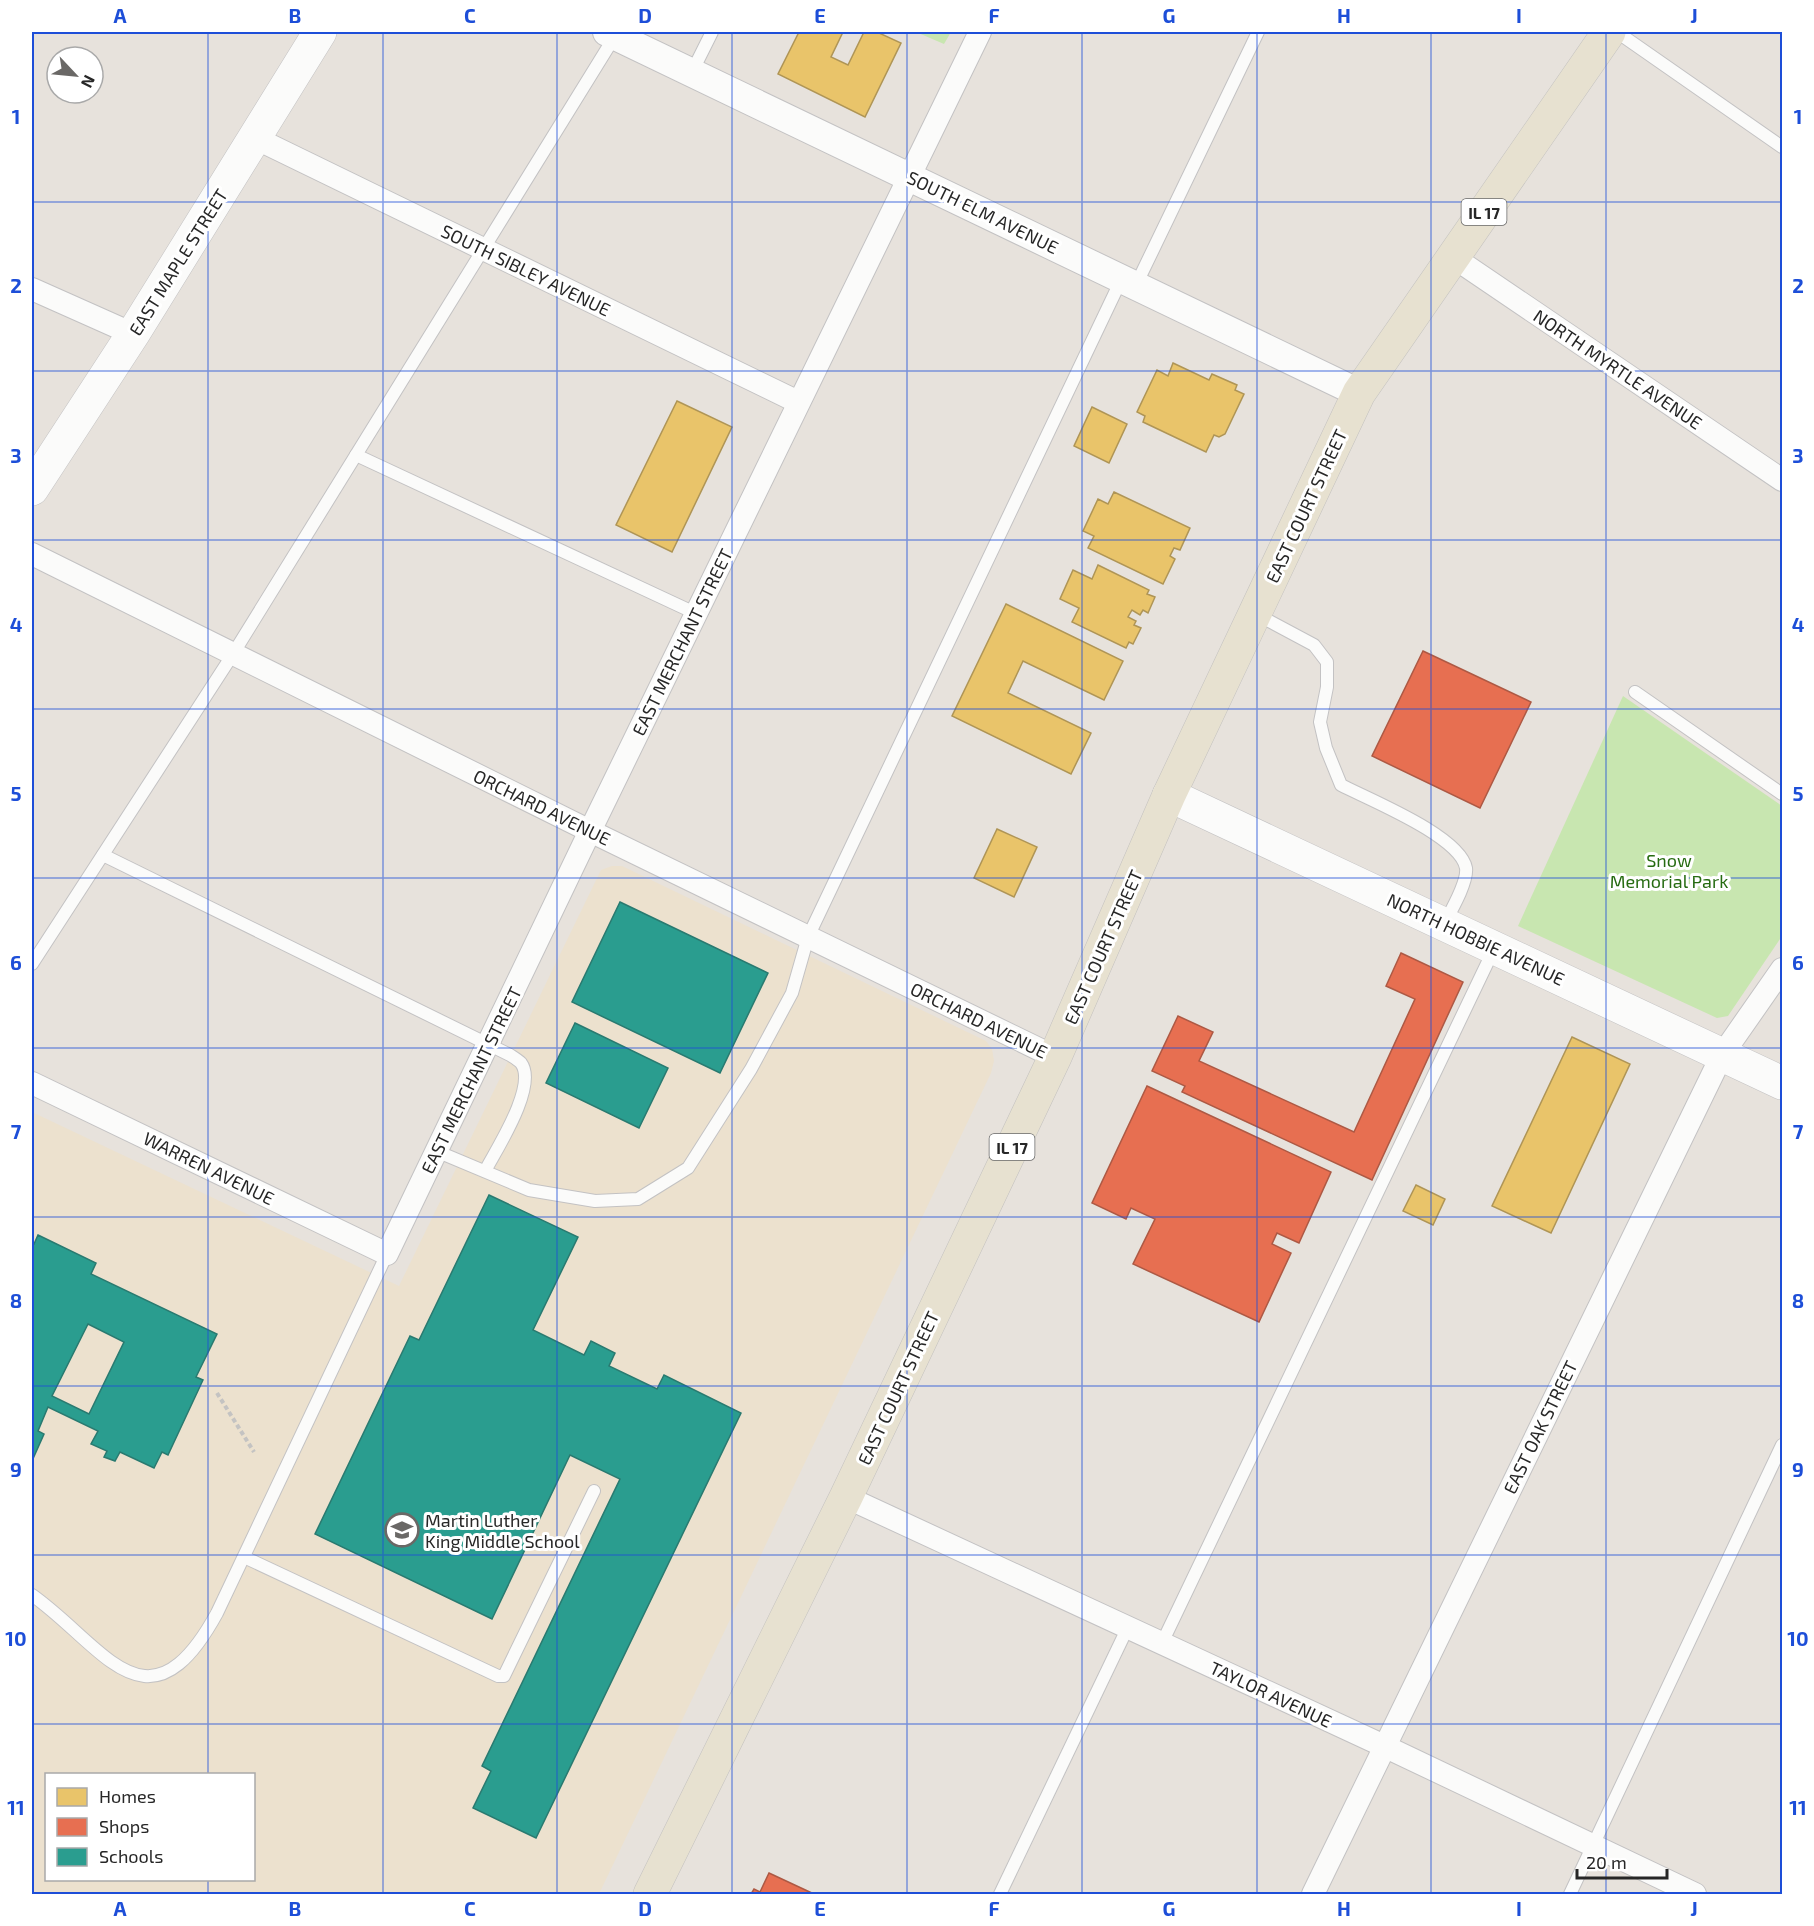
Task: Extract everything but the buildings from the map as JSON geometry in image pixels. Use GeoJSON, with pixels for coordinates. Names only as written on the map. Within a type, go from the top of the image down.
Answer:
{"type":"FeatureCollection","features":[{"type":"Feature","properties":{"kind":"main road","name":"EAST MAPLE STREET"},"geometry":{"type":"LineString","coordinates":[[32,489],[133,334],[320,32]]}},
{"type":"Feature","properties":{"kind":"main road","name":"EAST COURT STREET"},"geometry":{"type":"LineString","coordinates":[[650,1894],[846,1497],[1055,1057],[1169,795],[1359,393],[1609,32]]}},
{"type":"Feature","properties":{"kind":"main road","name":"NORTH HOBBIE AVENUE"},"geometry":{"type":"LineString","coordinates":[[1169,795],[1782,1083]]}},
{"type":"Feature","properties":{"kind":"street","name":"EAST MERCHANT STREET"},"geometry":{"type":"LineString","coordinates":[[387,1254],[695,613],[980,32]]}},
{"type":"Feature","properties":{"kind":"street","name":"SOUTH ELM AVENUE"},"geometry":{"type":"LineString","coordinates":[[611,33],[1359,393]]}},
{"type":"Feature","properties":{"kind":"street","name":"SOUTH SIBLEY AVENUE"},"geometry":{"type":"LineString","coordinates":[[255,138],[798,402]]}},
{"type":"Feature","properties":{"kind":"street","name":"NORTH MYRTLE AVENUE"},"geometry":{"type":"LineString","coordinates":[[1453,257],[1782,480]]}},
{"type":"Feature","properties":{"kind":"street"},"geometry":{"type":"LineString","coordinates":[[32,289],[133,334]]}},
{"type":"Feature","properties":{"kind":"street","name":"ORCHARD AVENUE"},"geometry":{"type":"LineString","coordinates":[[32,554],[590,831],[1055,1057]]}},
{"type":"Feature","properties":{"kind":"street","name":"EAST OAK STREET"},"geometry":{"type":"LineString","coordinates":[[1313,1894],[1722,1055],[1782,969]]}},
{"type":"Feature","properties":{"kind":"street","name":"WARREN AVENUE"},"geometry":{"type":"LineString","coordinates":[[32,1083],[387,1254]]}},
{"type":"Feature","properties":{"kind":"street","name":"TAYLOR AVENUE"},"geometry":{"type":"LineString","coordinates":[[846,1497],[1384,1746],[1695,1894]]}},
{"type":"Feature","properties":{"kind":"lane"},"geometry":{"type":"LineString","coordinates":[[692,72],[712,32]]}},
{"type":"Feature","properties":{"kind":"lane"},"geometry":{"type":"LineString","coordinates":[[436,1151],[529,1190],[595,1201],[638,1199],[688,1168],[751,1069],[792,993],[808,937],[1129,282],[1258,32]]}},
{"type":"Feature","properties":{"kind":"lane"},"geometry":{"type":"LineString","coordinates":[[1617,32],[1782,147]]}},
{"type":"Feature","properties":{"kind":"lane"},"geometry":{"type":"LineString","coordinates":[[32,964],[233,654],[482,249],[611,33]]}},
{"type":"Feature","properties":{"kind":"lane"},"geometry":{"type":"LineString","coordinates":[[356,455],[695,613]]}},
{"type":"Feature","properties":{"kind":"lane"},"geometry":{"type":"LineString","coordinates":[[1255,614],[1314,645],[1327,662],[1328,687],[1320,722],[1326,748],[1341,785],[1430,830],[1460,853],[1467,870],[1460,893],[1444,924]]}},
{"type":"Feature","properties":{"kind":"lane"},"geometry":{"type":"LineString","coordinates":[[1635,692],[1782,795]]}},
{"type":"Feature","properties":{"kind":"lane"},"geometry":{"type":"LineString","coordinates":[[103,855],[488,1044],[522,1064],[525,1077],[518,1109],[485,1171]]}},
{"type":"Feature","properties":{"kind":"lane"},"geometry":{"type":"LineString","coordinates":[[1162,1643],[1495,948]]}},
{"type":"Feature","properties":{"kind":"lane"},"geometry":{"type":"LineString","coordinates":[[32,1595],[104,1658],[120,1669],[138,1675],[154,1675],[170,1670],[185,1659],[198,1646],[217,1613],[387,1254]]}},
{"type":"Feature","properties":{"kind":"lane"},"geometry":{"type":"LineString","coordinates":[[1569,1894],[1782,1444]]}},
{"type":"Feature","properties":{"kind":"lane"},"geometry":{"type":"LineString","coordinates":[[244,1557],[498,1676],[504,1676],[594,1491]]}},
{"type":"Feature","properties":{"kind":"lane"},"geometry":{"type":"LineString","coordinates":[[1000,1894],[1128,1628]]}},
{"type":"Feature","properties":{"kind":"path"},"geometry":{"type":"LineString","coordinates":[[217,1393],[254,1452]]}},
{"type":"Feature","properties":{"kind":"shaded area","name":"Martin Luther King Middle School"},"geometry":{"type":"Polygon","coordinates":[[[612,866],[622,866],[986,1041],[992,1049],[994,1061],[991,1073],[599,1894],[32,1894],[32,1112],[399,1286],[601,870],[612,866]]]}},
{"type":"Feature","properties":{"kind":"green space"},"geometry":{"type":"Polygon","coordinates":[[[916,32],[951,32],[944,44],[916,32]]]}},
{"type":"Feature","properties":{"kind":"green space","name":"Snow Memorial Park"},"geometry":{"type":"Polygon","coordinates":[[[1623,696],[1782,806],[1782,936],[1728,1016],[1717,1018],[1518,926],[1623,696]]]}},
{"type":"Feature","properties":{"kind":"place","name":"Martin Luther King Middle School"},"geometry":{"type":"Point","coordinates":[402,1530]}}]}
